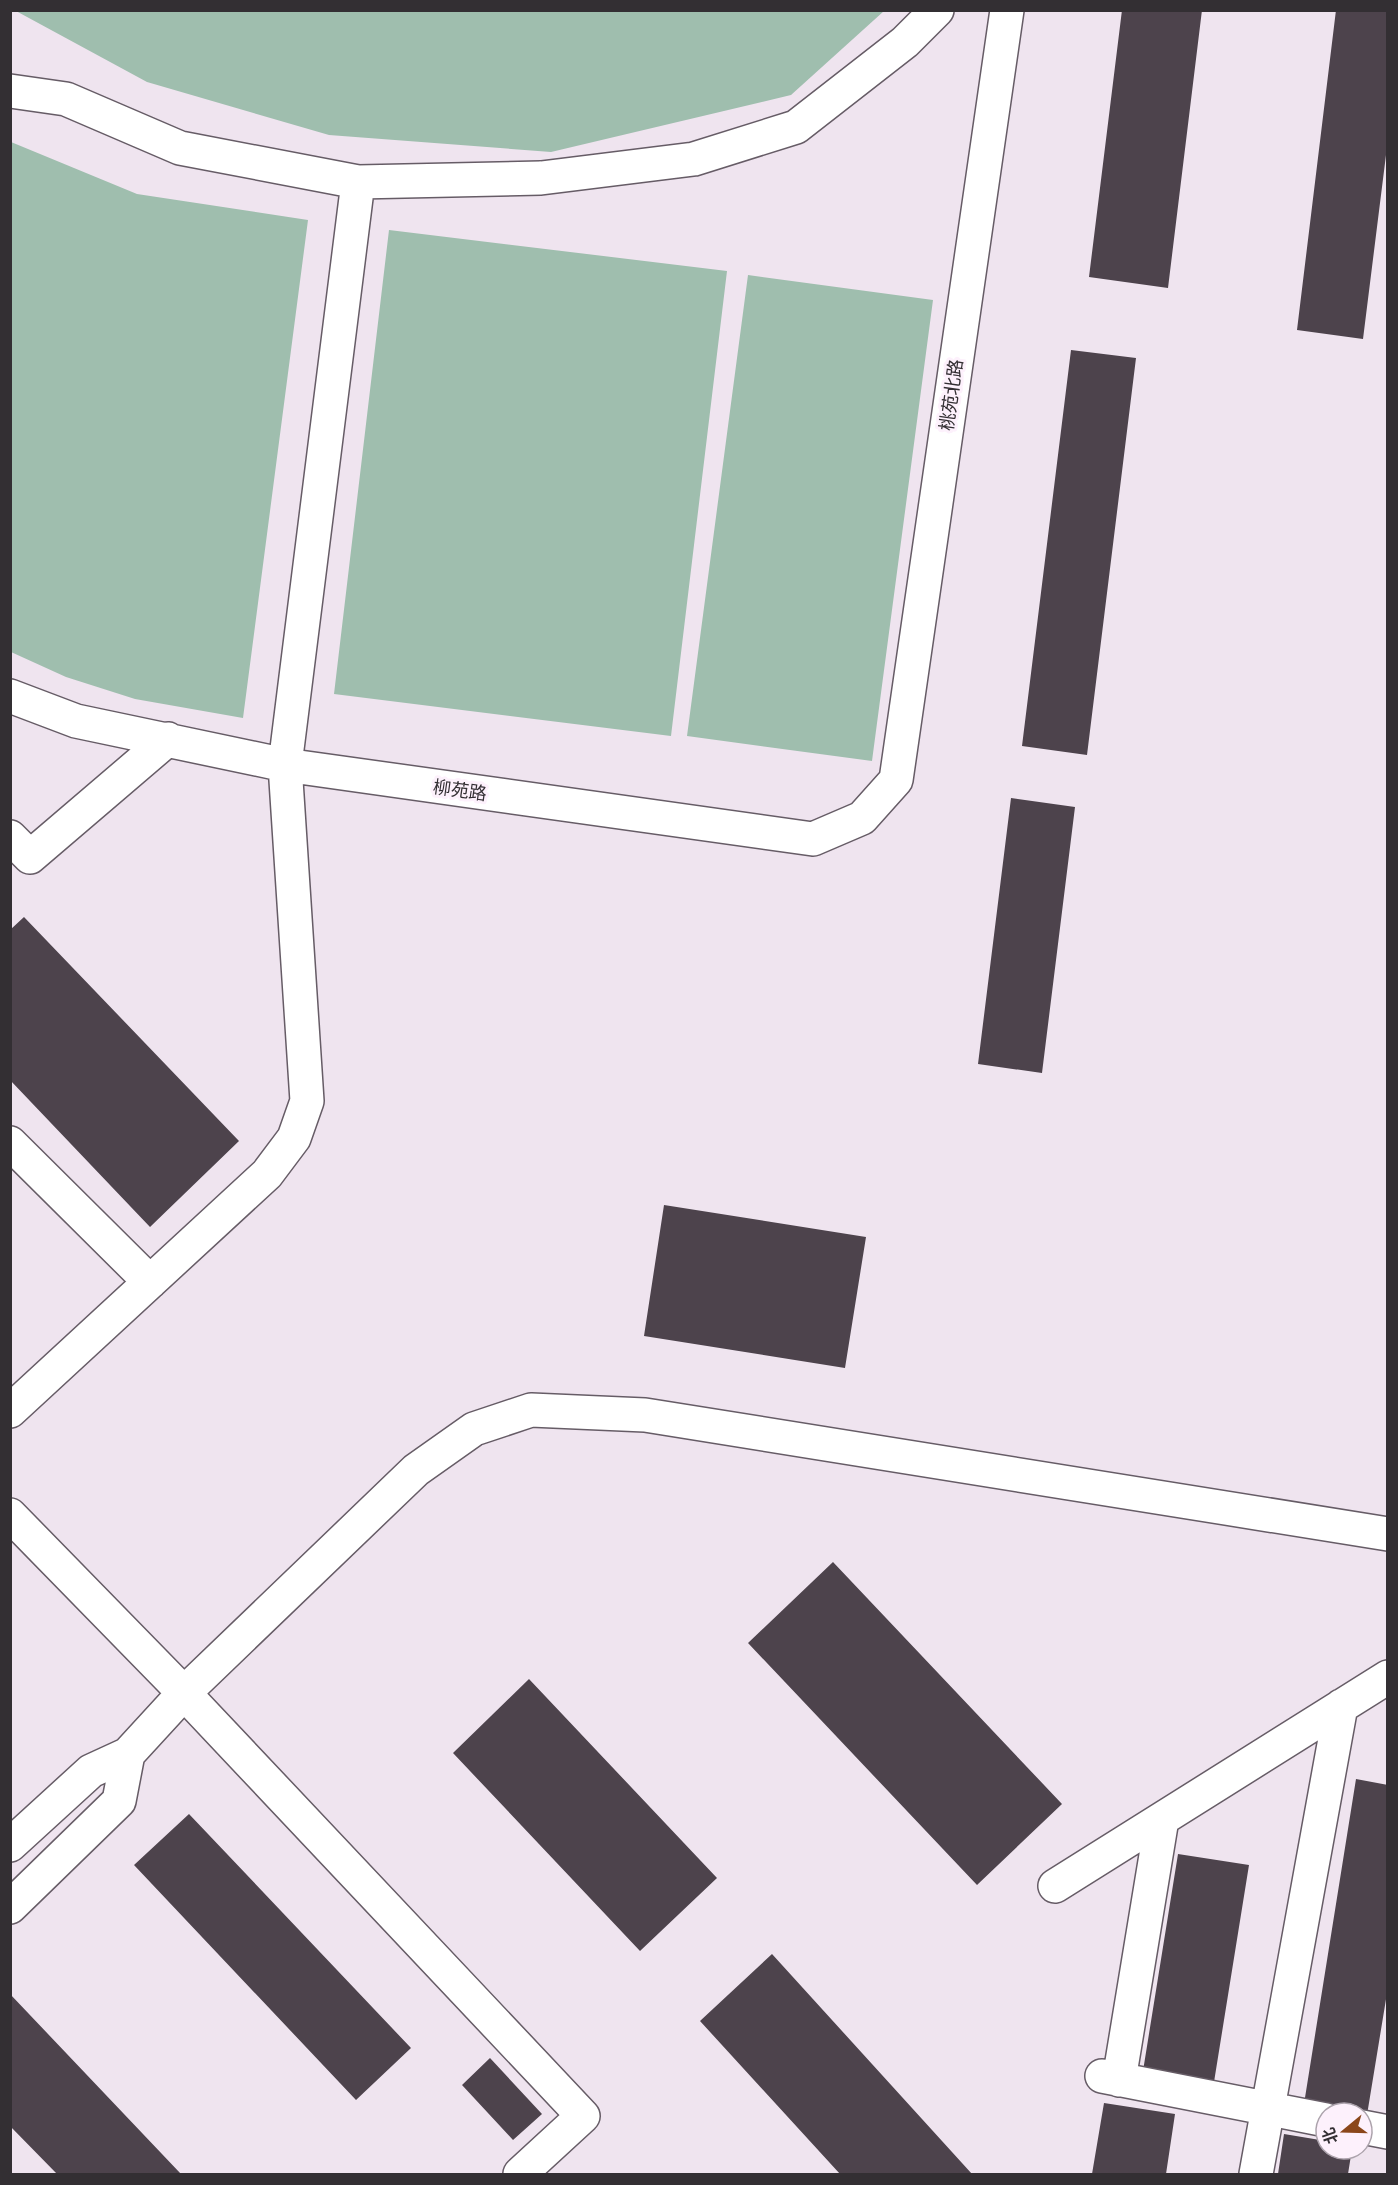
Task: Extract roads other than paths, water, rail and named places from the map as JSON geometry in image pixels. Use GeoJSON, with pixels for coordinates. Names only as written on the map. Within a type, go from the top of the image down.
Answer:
{"type":"FeatureCollection","features":[{"type":"Feature","properties":{"kind":"street"},"geometry":{"type":"LineString","coordinates":[[10,69],[66,99],[180,148],[358,182],[541,178],[694,159],[796,127],[904,42],[937,10]]}},
{"type":"Feature","properties":{"kind":"street","name":"桃苑北路"},"geometry":{"type":"LineString","coordinates":[[896,780],[1007,10]]}},
{"type":"Feature","properties":{"kind":"street"},"geometry":{"type":"LineString","coordinates":[[10,91],[66,99]]}},
{"type":"Feature","properties":{"kind":"street"},"geometry":{"type":"LineString","coordinates":[[10,1411],[267,1174],[294,1138],[307,1101],[285,765],[358,182]]}},
{"type":"Feature","properties":{"kind":"street","name":"柳苑路"},"geometry":{"type":"LineString","coordinates":[[10,696],[76,721],[285,765],[813,839],[862,818],[896,780]]}},
{"type":"Feature","properties":{"kind":"street"},"geometry":{"type":"LineString","coordinates":[[10,837],[30,857],[168,739]]}},
{"type":"Feature","properties":{"kind":"street"},"geometry":{"type":"LineString","coordinates":[[10,1143],[150,1282]]}},
{"type":"Feature","properties":{"kind":"street"},"geometry":{"type":"LineString","coordinates":[[10,1845],[91,1771],[128,1754],[184,1693],[416,1470],[474,1429],[531,1410],[645,1415],[1388,1534]]}},
{"type":"Feature","properties":{"kind":"street"},"geometry":{"type":"LineString","coordinates":[[10,1515],[184,1693],[583,2115],[520,2175]]}},
{"type":"Feature","properties":{"kind":"street"},"geometry":{"type":"LineString","coordinates":[[1055,1886],[1388,1677]]}},
{"type":"Feature","properties":{"kind":"street"},"geometry":{"type":"LineString","coordinates":[[1256,2175],[1341,1706]]}},
{"type":"Feature","properties":{"kind":"street"},"geometry":{"type":"LineString","coordinates":[[10,1907],[119,1801],[128,1754]]}},
{"type":"Feature","properties":{"kind":"street"},"geometry":{"type":"LineString","coordinates":[[1162,1819],[1110,2078],[1314,2118]]}}]}
